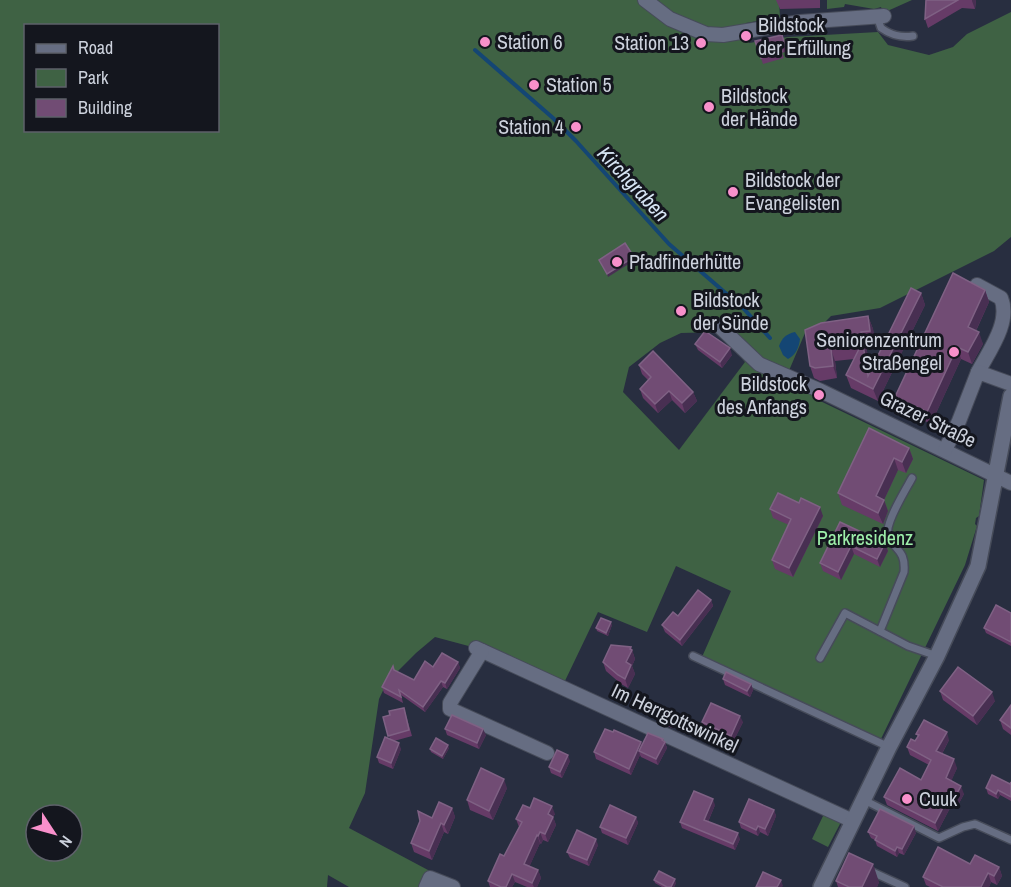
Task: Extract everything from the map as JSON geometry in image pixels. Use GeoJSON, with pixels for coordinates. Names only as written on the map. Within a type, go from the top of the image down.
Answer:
{"type":"FeatureCollection","features":[{"type":"Feature","properties":{"kind":"main road","name":"Grazer Straße"},"geometry":{"type":"LineString","coordinates":[[821,887],[840,856],[853,821],[937,656],[978,566],[1011,396]]}},
{"type":"Feature","properties":{"kind":"street"},"geometry":{"type":"LineString","coordinates":[[645,0],[670,19],[706,34],[723,34],[800,22],[880,16]]}},
{"type":"Feature","properties":{"kind":"street"},"geometry":{"type":"LineString","coordinates":[[945,450],[1005,313],[1001,298],[977,285]]}},
{"type":"Feature","properties":{"kind":"street","name":"Grazer Straße"},"geometry":{"type":"LineString","coordinates":[[720,326],[759,364],[996,476]]}},
{"type":"Feature","properties":{"kind":"street"},"geometry":{"type":"LineString","coordinates":[[978,372],[1011,384]]}},
{"type":"Feature","properties":{"kind":"street"},"geometry":{"type":"LineString","coordinates":[[996,476],[1011,483]]}},
{"type":"Feature","properties":{"kind":"street","name":"Im Herrgottswinkel"},"geometry":{"type":"LineString","coordinates":[[547,753],[450,709],[450,703],[479,649],[853,821]]}},
{"type":"Feature","properties":{"kind":"street"},"geometry":{"type":"LineString","coordinates":[[426,887],[430,878],[453,887]]}},
{"type":"Feature","properties":{"kind":"lane"},"geometry":{"type":"LineString","coordinates":[[880,16],[880,28],[902,37],[913,36]]}},
{"type":"Feature","properties":{"kind":"lane"},"geometry":{"type":"LineString","coordinates":[[880,631],[904,572],[903,554],[888,534],[888,525],[912,478]]}},
{"type":"Feature","properties":{"kind":"lane"},"geometry":{"type":"LineString","coordinates":[[820,658],[844,613],[924,653],[937,656]]}},
{"type":"Feature","properties":{"kind":"lane"},"geometry":{"type":"LineString","coordinates":[[693,656],[889,747]]}},
{"type":"Feature","properties":{"kind":"lane"},"geometry":{"type":"LineString","coordinates":[[864,800],[939,838],[963,827],[975,825],[1011,840]]}},
{"type":"Feature","properties":{"kind":"lane"},"geometry":{"type":"LineString","coordinates":[[864,867],[905,887]]}},
{"type":"Feature","properties":{"kind":"green space"},"geometry":{"type":"Polygon","coordinates":[[[0,0],[779,0],[780,17],[746,23],[749,43],[788,37],[878,32],[888,45],[929,55],[953,47],[967,34],[1011,12],[1011,237],[994,251],[880,308],[831,316],[821,326],[805,333],[785,380],[816,393],[814,398],[984,480],[979,516],[975,524],[977,526],[965,565],[879,743],[702,657],[731,591],[676,566],[647,632],[598,612],[563,685],[476,648],[435,637],[416,653],[387,682],[379,699],[365,793],[349,828],[460,887],[349,887],[328,875],[327,887],[0,887],[0,0]],[[720,332],[681,333],[660,343],[629,367],[623,392],[679,450],[745,362],[720,332]]]}},
{"type":"Feature","properties":{"kind":"green space"},"geometry":{"type":"Polygon","coordinates":[[[827,0],[912,0],[883,13],[881,7],[874,9],[845,4],[844,7],[827,9],[827,0]]]}},
{"type":"Feature","properties":{"kind":"green space"},"geometry":{"type":"Polygon","coordinates":[[[824,814],[841,822],[828,847],[812,839],[824,814]]]}},
{"type":"Feature","properties":{"kind":"water"},"geometry":{"type":"Polygon","coordinates":[[[795,332],[800,339],[799,345],[788,359],[783,355],[779,346],[785,337],[795,332]]]}},
{"type":"Feature","properties":{"kind":"building"},"geometry":{"type":"Polygon","coordinates":[[[926,0],[958,0],[925,19],[926,0]]]}},
{"type":"Feature","properties":{"kind":"building"},"geometry":{"type":"Polygon","coordinates":[[[782,35],[785,45],[780,47],[782,51],[761,58],[755,41],[782,35]]]}},
{"type":"Feature","properties":{"kind":"building","name":"Pfadfinderhütte"},"geometry":{"type":"Polygon","coordinates":[[[625,243],[634,257],[607,274],[599,260],[625,243]]]}},
{"type":"Feature","properties":{"kind":"building","name":"Seniorenzentrum Straßengel"},"geometry":{"type":"Polygon","coordinates":[[[953,273],[985,290],[968,327],[979,332],[968,352],[957,347],[927,412],[895,397],[953,273]]]}},
{"type":"Feature","properties":{"kind":"building"},"geometry":{"type":"Polygon","coordinates":[[[911,288],[921,293],[873,389],[846,375],[861,345],[831,349],[833,366],[815,368],[810,366],[805,330],[821,323],[868,316],[870,331],[861,332],[868,376],[911,288]]]}},
{"type":"Feature","properties":{"kind":"building"},"geometry":{"type":"Polygon","coordinates":[[[705,331],[730,348],[720,362],[695,344],[705,331]]]}},
{"type":"Feature","properties":{"kind":"building"},"geometry":{"type":"Polygon","coordinates":[[[653,351],[693,392],[682,403],[669,391],[655,404],[640,389],[651,377],[639,365],[653,351]]]}},
{"type":"Feature","properties":{"kind":"building","name":"Parkresidenz"},"geometry":{"type":"Polygon","coordinates":[[[869,428],[909,448],[902,462],[894,458],[876,496],[884,500],[878,513],[838,493],[869,428]]]}},
{"type":"Feature","properties":{"kind":"building"},"geometry":{"type":"Polygon","coordinates":[[[778,493],[799,503],[801,498],[820,507],[789,568],[772,560],[791,519],[770,509],[778,493]]]}},
{"type":"Feature","properties":{"kind":"building"},"geometry":{"type":"Polygon","coordinates":[[[840,522],[885,543],[877,559],[851,546],[838,572],[820,563],[840,522]]]}},
{"type":"Feature","properties":{"kind":"building"},"geometry":{"type":"Polygon","coordinates":[[[698,590],[711,600],[680,640],[662,625],[673,612],[678,616],[698,590]]]}},
{"type":"Feature","properties":{"kind":"building"},"geometry":{"type":"Polygon","coordinates":[[[996,605],[1011,613],[1011,642],[984,628],[996,605]]]}},
{"type":"Feature","properties":{"kind":"building"},"geometry":{"type":"Polygon","coordinates":[[[601,618],[611,622],[606,633],[596,628],[601,618]]]}},
{"type":"Feature","properties":{"kind":"building"},"geometry":{"type":"Polygon","coordinates":[[[611,645],[631,647],[632,650],[626,662],[631,665],[625,679],[603,662],[611,645]]]}},
{"type":"Feature","properties":{"kind":"building"},"geometry":{"type":"Polygon","coordinates":[[[442,653],[458,662],[445,683],[441,681],[423,707],[399,690],[401,697],[382,687],[393,666],[394,670],[414,680],[425,661],[433,667],[442,653]]]}},
{"type":"Feature","properties":{"kind":"building"},"geometry":{"type":"Polygon","coordinates":[[[958,667],[992,692],[973,716],[940,691],[958,667]]]}},
{"type":"Feature","properties":{"kind":"building"},"geometry":{"type":"Polygon","coordinates":[[[726,672],[751,684],[747,691],[723,679],[726,672]]]}},
{"type":"Feature","properties":{"kind":"building"},"geometry":{"type":"Polygon","coordinates":[[[711,703],[740,716],[731,736],[702,722],[711,703]]]}},
{"type":"Feature","properties":{"kind":"building"},"geometry":{"type":"Polygon","coordinates":[[[1011,705],[1011,728],[1000,720],[1011,705]]]}},
{"type":"Feature","properties":{"kind":"building"},"geometry":{"type":"Polygon","coordinates":[[[404,708],[409,730],[388,736],[383,717],[390,715],[389,711],[404,708]]]}},
{"type":"Feature","properties":{"kind":"building"},"geometry":{"type":"Polygon","coordinates":[[[665,710],[676,715],[671,725],[660,720],[665,710]]]}},
{"type":"Feature","properties":{"kind":"building"},"geometry":{"type":"Polygon","coordinates":[[[452,715],[483,729],[477,743],[445,729],[452,715]]]}},
{"type":"Feature","properties":{"kind":"building"},"geometry":{"type":"Polygon","coordinates":[[[924,720],[947,732],[936,751],[954,759],[946,778],[961,786],[955,797],[952,795],[949,801],[947,800],[935,823],[884,797],[900,768],[921,780],[931,760],[907,747],[911,739],[915,741],[919,735],[916,734],[924,720]]]}},
{"type":"Feature","properties":{"kind":"building"},"geometry":{"type":"Polygon","coordinates":[[[605,729],[613,732],[614,730],[641,742],[629,769],[594,752],[605,729]]]}},
{"type":"Feature","properties":{"kind":"building"},"geometry":{"type":"Polygon","coordinates":[[[648,733],[665,742],[656,759],[639,751],[648,733]]]}},
{"type":"Feature","properties":{"kind":"building"},"geometry":{"type":"Polygon","coordinates":[[[385,737],[399,743],[391,763],[377,757],[385,737]]]}},
{"type":"Feature","properties":{"kind":"building"},"geometry":{"type":"Polygon","coordinates":[[[436,738],[448,745],[442,756],[430,749],[436,738]]]}},
{"type":"Feature","properties":{"kind":"building"},"geometry":{"type":"Polygon","coordinates":[[[557,750],[568,755],[560,772],[549,767],[557,750]]]}},
{"type":"Feature","properties":{"kind":"building"},"geometry":{"type":"Polygon","coordinates":[[[481,768],[504,779],[489,811],[467,800],[481,768]]]}},
{"type":"Feature","properties":{"kind":"building"},"geometry":{"type":"Polygon","coordinates":[[[992,775],[1010,784],[1011,782],[1011,797],[998,790],[996,794],[986,788],[992,775]]]}},
{"type":"Feature","properties":{"kind":"building"},"geometry":{"type":"Polygon","coordinates":[[[694,791],[713,799],[704,820],[738,833],[733,844],[680,822],[694,791]]]}},
{"type":"Feature","properties":{"kind":"building"},"geometry":{"type":"Polygon","coordinates":[[[534,798],[552,806],[548,814],[553,817],[545,834],[540,832],[537,835],[524,864],[538,870],[532,883],[512,874],[506,887],[501,887],[488,881],[500,854],[504,856],[522,822],[516,819],[523,805],[530,808],[534,798]]]}},
{"type":"Feature","properties":{"kind":"building"},"geometry":{"type":"Polygon","coordinates":[[[749,799],[774,810],[765,829],[758,826],[756,830],[739,822],[749,799]]]}},
{"type":"Feature","properties":{"kind":"building"},"geometry":{"type":"Polygon","coordinates":[[[439,802],[452,808],[444,825],[441,823],[429,851],[411,843],[420,821],[418,811],[432,818],[439,802]]]}},
{"type":"Feature","properties":{"kind":"building"},"geometry":{"type":"Polygon","coordinates":[[[610,805],[636,817],[626,838],[600,827],[610,805]]]}},
{"type":"Feature","properties":{"kind":"building"},"geometry":{"type":"Polygon","coordinates":[[[880,809],[914,826],[902,849],[897,847],[895,851],[875,840],[877,836],[868,832],[880,809]]]}},
{"type":"Feature","properties":{"kind":"building"},"geometry":{"type":"Polygon","coordinates":[[[577,830],[596,839],[587,860],[567,852],[577,830]]]}},
{"type":"Feature","properties":{"kind":"building"},"geometry":{"type":"Polygon","coordinates":[[[938,847],[970,864],[975,855],[999,867],[994,876],[988,873],[981,887],[943,887],[923,877],[938,847]]]}},
{"type":"Feature","properties":{"kind":"building"},"geometry":{"type":"Polygon","coordinates":[[[849,853],[873,864],[862,887],[849,887],[836,881],[849,853]]]}},
{"type":"Feature","properties":{"kind":"building"},"geometry":{"type":"Polygon","coordinates":[[[659,871],[675,879],[671,887],[654,880],[659,871]]]}},
{"type":"Feature","properties":{"kind":"building"},"geometry":{"type":"Polygon","coordinates":[[[763,872],[781,880],[777,887],[756,887],[763,872]]]}},
{"type":"Feature","properties":{"kind":"waterway","name":"Kirchgraben"},"geometry":{"type":"LineString","coordinates":[[475,50],[553,118],[669,244],[744,309],[770,338]]}},
{"type":"Feature","properties":{"kind":"place","name":"Bildstock der Erfüllung"},"geometry":{"type":"Point","coordinates":[746,36]}},
{"type":"Feature","properties":{"kind":"place","name":"Station 6"},"geometry":{"type":"Point","coordinates":[485,42]}},
{"type":"Feature","properties":{"kind":"place","name":"Station 13"},"geometry":{"type":"Point","coordinates":[701,43]}},
{"type":"Feature","properties":{"kind":"place","name":"Station 5"},"geometry":{"type":"Point","coordinates":[534,85]}},
{"type":"Feature","properties":{"kind":"place","name":"Bildstock der Hände"},"geometry":{"type":"Point","coordinates":[709,107]}},
{"type":"Feature","properties":{"kind":"place","name":"Station 4"},"geometry":{"type":"Point","coordinates":[576,127]}},
{"type":"Feature","properties":{"kind":"place","name":"Bildstock der Evangelisten"},"geometry":{"type":"Point","coordinates":[733,192]}},
{"type":"Feature","properties":{"kind":"place","name":"Pfadfinderhütte"},"geometry":{"type":"Point","coordinates":[617,262]}},
{"type":"Feature","properties":{"kind":"place","name":"Bildstock der Sünde"},"geometry":{"type":"Point","coordinates":[681,311]}},
{"type":"Feature","properties":{"kind":"place","name":"Seniorenzentrum Straßengel"},"geometry":{"type":"Point","coordinates":[954,352]}},
{"type":"Feature","properties":{"kind":"place","name":"Bildstock des Anfangs"},"geometry":{"type":"Point","coordinates":[819,395]}},
{"type":"Feature","properties":{"kind":"place","name":"Cuuk"},"geometry":{"type":"Point","coordinates":[907,799]}}]}
